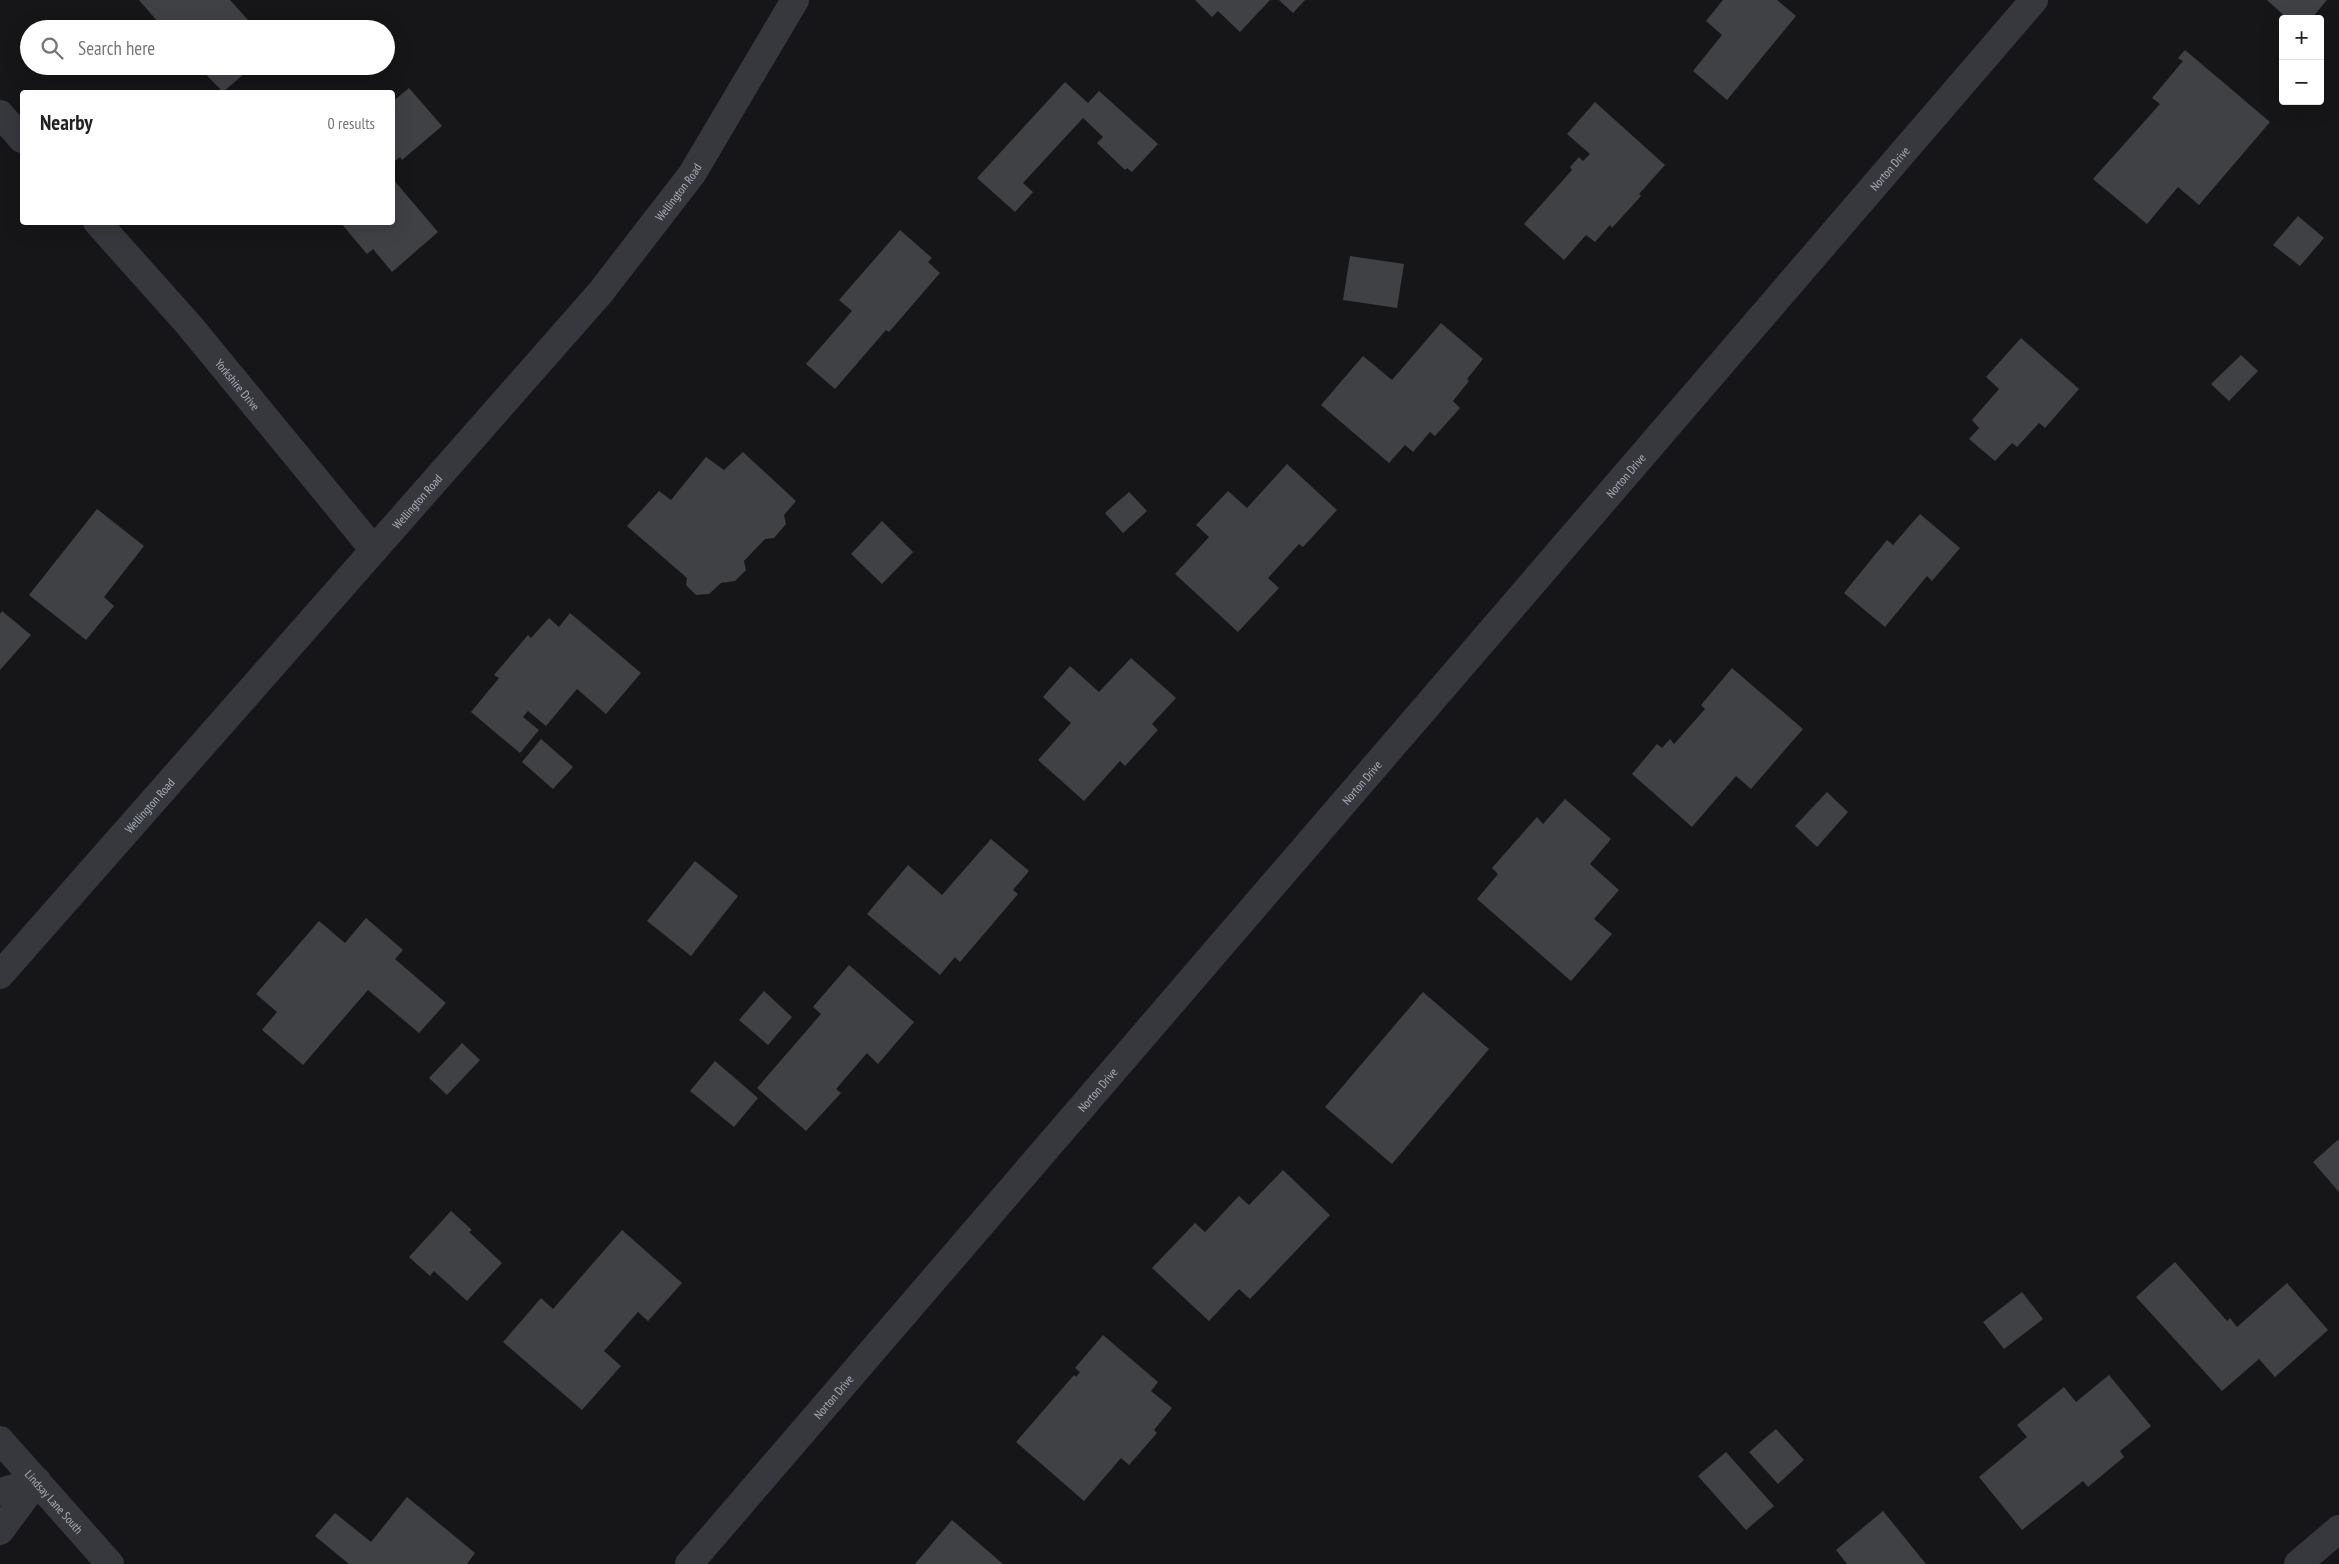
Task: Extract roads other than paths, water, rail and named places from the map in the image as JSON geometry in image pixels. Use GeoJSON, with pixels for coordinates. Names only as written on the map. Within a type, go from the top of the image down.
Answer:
{"type":"FeatureCollection","features":[{"type":"Feature","properties":{"kind":"street","name":"Wellington Road"},"geometry":{"type":"LineString","coordinates":[[0,974],[600,293],[692,174],[795,0]]}},
{"type":"Feature","properties":{"kind":"street","name":"Norton Drive"},"geometry":{"type":"LineString","coordinates":[[689,1564],[2034,0]]}},
{"type":"Feature","properties":{"kind":"street"},"geometry":{"type":"LineString","coordinates":[[0,114],[20,137]]}},
{"type":"Feature","properties":{"kind":"street","name":"Yorkshire Drive"},"geometry":{"type":"LineString","coordinates":[[100,225],[189,325],[374,550]]}},
{"type":"Feature","properties":{"kind":"street","name":"Lindsay Lane South"},"geometry":{"type":"LineString","coordinates":[[0,1440],[110,1564]]}},
{"type":"Feature","properties":{"kind":"street"},"geometry":{"type":"LineString","coordinates":[[0,1492],[38,1481]]}},
{"type":"Feature","properties":{"kind":"street"},"geometry":{"type":"LineString","coordinates":[[0,1531],[38,1481]]}},
{"type":"Feature","properties":{"kind":"street"},"geometry":{"type":"LineString","coordinates":[[2298,1564],[2339,1529]]}}]}
